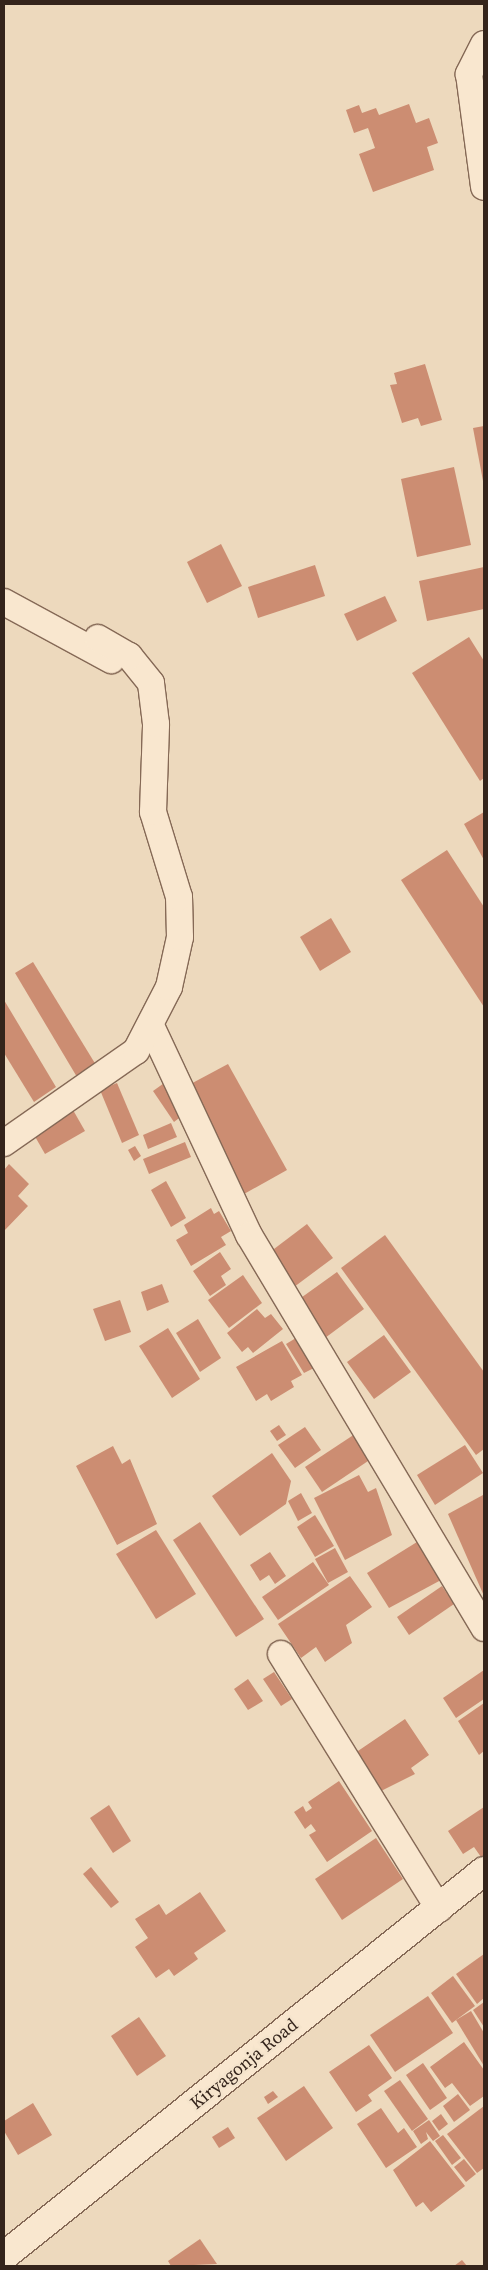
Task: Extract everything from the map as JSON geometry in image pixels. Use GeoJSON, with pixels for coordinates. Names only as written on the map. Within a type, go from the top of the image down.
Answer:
{"type":"FeatureCollection","features":[{"type":"Feature","properties":{"kind":"street"},"geometry":{"type":"LineString","coordinates":[[484,44],[469,74],[484,187]]}},
{"type":"Feature","properties":{"kind":"street"},"geometry":{"type":"LineString","coordinates":[[4,602],[151,683]]}},
{"type":"Feature","properties":{"kind":"street"},"geometry":{"type":"LineString","coordinates":[[4,1143],[136,1051],[152,1028],[169,987],[180,936],[179,898],[153,812],[156,724],[151,683],[129,656],[98,638]]}},
{"type":"Feature","properties":{"kind":"street"},"geometry":{"type":"LineString","coordinates":[[152,1028],[249,1235],[484,1628]]}},
{"type":"Feature","properties":{"kind":"street"},"geometry":{"type":"LineString","coordinates":[[281,1654],[439,1909]]}},
{"type":"Feature","properties":{"kind":"street","name":"Kiryagonja Road"},"geometry":{"type":"LineString","coordinates":[[4,2256],[484,1871]]}},
{"type":"Feature","properties":{"kind":"building"},"geometry":{"type":"Polygon","coordinates":[[[409,104],[416,123],[429,118],[438,143],[427,147],[434,170],[373,192],[359,154],[375,148],[368,128],[354,133],[346,110],[359,105],[362,113],[376,108],[379,115],[409,104]]]}},
{"type":"Feature","properties":{"kind":"building"},"geometry":{"type":"Polygon","coordinates":[[[425,364],[442,420],[421,426],[418,418],[402,423],[390,385],[397,384],[394,373],[425,364]]]}},
{"type":"Feature","properties":{"kind":"building"},"geometry":{"type":"Polygon","coordinates":[[[484,426],[484,481],[483,481],[473,428],[484,426]]]}},
{"type":"Feature","properties":{"kind":"building"},"geometry":{"type":"Polygon","coordinates":[[[454,467],[471,545],[417,557],[401,479],[454,467]]]}},
{"type":"Feature","properties":{"kind":"building"},"geometry":{"type":"Polygon","coordinates":[[[221,544],[242,586],[207,603],[187,562],[221,544]]]}},
{"type":"Feature","properties":{"kind":"building"},"geometry":{"type":"Polygon","coordinates":[[[315,565],[325,596],[258,618],[248,587],[315,565]]]}},
{"type":"Feature","properties":{"kind":"building"},"geometry":{"type":"Polygon","coordinates":[[[484,567],[484,609],[427,621],[419,581],[484,567]]]}},
{"type":"Feature","properties":{"kind":"building"},"geometry":{"type":"Polygon","coordinates":[[[385,596],[397,621],[357,641],[344,614],[385,596]]]}},
{"type":"Feature","properties":{"kind":"building"},"geometry":{"type":"Polygon","coordinates":[[[469,637],[484,661],[484,778],[480,781],[412,673],[469,637]]]}},
{"type":"Feature","properties":{"kind":"building"},"geometry":{"type":"Polygon","coordinates":[[[484,812],[484,860],[464,824],[484,812]]]}},
{"type":"Feature","properties":{"kind":"building"},"geometry":{"type":"Polygon","coordinates":[[[447,850],[484,907],[484,1007],[401,880],[447,850]]]}},
{"type":"Feature","properties":{"kind":"building"},"geometry":{"type":"Polygon","coordinates":[[[331,918],[351,952],[320,971],[300,937],[331,918]]]}},
{"type":"Feature","properties":{"kind":"building"},"geometry":{"type":"Polygon","coordinates":[[[33,962],[96,1065],[77,1077],[15,973],[33,962]]]}},
{"type":"Feature","properties":{"kind":"building"},"geometry":{"type":"Polygon","coordinates":[[[4,1000],[56,1087],[34,1102],[4,1053],[4,1000]]]}},
{"type":"Feature","properties":{"kind":"building"},"geometry":{"type":"Polygon","coordinates":[[[228,1064],[287,1170],[244,1194],[185,1087],[228,1064]]]}},
{"type":"Feature","properties":{"kind":"building"},"geometry":{"type":"Polygon","coordinates":[[[167,1081],[188,1111],[174,1122],[153,1091],[167,1081]]]}},
{"type":"Feature","properties":{"kind":"building"},"geometry":{"type":"Polygon","coordinates":[[[117,1083],[139,1135],[122,1143],[100,1090],[117,1083]]]}},
{"type":"Feature","properties":{"kind":"building"},"geometry":{"type":"Polygon","coordinates":[[[73,1110],[85,1131],[45,1154],[33,1133],[73,1110]]]}},
{"type":"Feature","properties":{"kind":"building"},"geometry":{"type":"Polygon","coordinates":[[[171,1123],[177,1137],[148,1149],[143,1135],[171,1123]]]}},
{"type":"Feature","properties":{"kind":"building"},"geometry":{"type":"Polygon","coordinates":[[[185,1142],[191,1157],[149,1174],[143,1159],[185,1142]]]}},
{"type":"Feature","properties":{"kind":"building"},"geometry":{"type":"Polygon","coordinates":[[[135,1146],[141,1156],[134,1161],[128,1150],[135,1146]]]}},
{"type":"Feature","properties":{"kind":"building"},"geometry":{"type":"Polygon","coordinates":[[[9,1164],[29,1184],[18,1196],[28,1206],[4,1231],[4,1170],[9,1164]]]}},
{"type":"Feature","properties":{"kind":"building"},"geometry":{"type":"Polygon","coordinates":[[[166,1181],[186,1218],[171,1227],[151,1190],[166,1181]]]}},
{"type":"Feature","properties":{"kind":"building"},"geometry":{"type":"Polygon","coordinates":[[[211,1208],[214,1214],[219,1211],[231,1231],[221,1237],[226,1245],[191,1266],[176,1240],[188,1233],[184,1225],[211,1208]]]}},
{"type":"Feature","properties":{"kind":"building"},"geometry":{"type":"Polygon","coordinates":[[[307,1224],[333,1258],[294,1287],[270,1252],[307,1224]]]}},
{"type":"Feature","properties":{"kind":"building"},"geometry":{"type":"Polygon","coordinates":[[[385,1235],[484,1372],[484,1449],[476,1455],[341,1268],[385,1235]]]}},
{"type":"Feature","properties":{"kind":"building"},"geometry":{"type":"Polygon","coordinates":[[[220,1252],[231,1269],[221,1276],[226,1285],[210,1296],[193,1271],[220,1252]]]}},
{"type":"Feature","properties":{"kind":"building"},"geometry":{"type":"Polygon","coordinates":[[[337,1272],[364,1309],[325,1338],[298,1300],[337,1272]]]}},
{"type":"Feature","properties":{"kind":"building"},"geometry":{"type":"Polygon","coordinates":[[[243,1275],[262,1303],[229,1328],[208,1300],[243,1275]]]}},
{"type":"Feature","properties":{"kind":"building"},"geometry":{"type":"Polygon","coordinates":[[[162,1284],[169,1302],[147,1311],[141,1292],[162,1284]]]}},
{"type":"Feature","properties":{"kind":"building"},"geometry":{"type":"Polygon","coordinates":[[[120,1300],[131,1332],[105,1341],[93,1309],[120,1300]]]}},
{"type":"Feature","properties":{"kind":"building"},"geometry":{"type":"Polygon","coordinates":[[[257,1309],[265,1318],[271,1314],[283,1329],[253,1353],[248,1347],[242,1352],[227,1333],[257,1309]]]}},
{"type":"Feature","properties":{"kind":"building"},"geometry":{"type":"Polygon","coordinates":[[[198,1319],[221,1358],[200,1372],[176,1333],[198,1319]]]}},
{"type":"Feature","properties":{"kind":"building"},"geometry":{"type":"Polygon","coordinates":[[[168,1328],[200,1379],[172,1398],[139,1346],[168,1328]]]}},
{"type":"Feature","properties":{"kind":"building"},"geometry":{"type":"Polygon","coordinates":[[[384,1335],[411,1372],[374,1399],[347,1362],[384,1335]]]}},
{"type":"Feature","properties":{"kind":"building"},"geometry":{"type":"Polygon","coordinates":[[[296,1338],[314,1368],[304,1373],[286,1344],[296,1338]]]}},
{"type":"Feature","properties":{"kind":"building"},"geometry":{"type":"Polygon","coordinates":[[[282,1341],[302,1375],[291,1381],[294,1387],[271,1401],[267,1394],[256,1401],[236,1367],[282,1341]]]}},
{"type":"Feature","properties":{"kind":"building"},"geometry":{"type":"Polygon","coordinates":[[[279,1425],[286,1435],[277,1441],[270,1431],[279,1425]]]}},
{"type":"Feature","properties":{"kind":"building"},"geometry":{"type":"Polygon","coordinates":[[[305,1427],[321,1450],[295,1468],[278,1445],[305,1427]]]}},
{"type":"Feature","properties":{"kind":"building"},"geometry":{"type":"Polygon","coordinates":[[[358,1432],[374,1457],[322,1492],[305,1467],[358,1432]]]}},
{"type":"Feature","properties":{"kind":"building"},"geometry":{"type":"Polygon","coordinates":[[[465,1445],[483,1473],[435,1505],[417,1475],[465,1445]]]}},
{"type":"Feature","properties":{"kind":"building"},"geometry":{"type":"Polygon","coordinates":[[[113,1446],[122,1464],[130,1459],[157,1524],[117,1545],[76,1466],[113,1446]]]}},
{"type":"Feature","properties":{"kind":"building"},"geometry":{"type":"Polygon","coordinates":[[[272,1453],[291,1481],[286,1504],[240,1536],[212,1496],[272,1453]]]}},
{"type":"Feature","properties":{"kind":"building"},"geometry":{"type":"Polygon","coordinates":[[[359,1475],[368,1492],[376,1488],[392,1535],[345,1560],[314,1498],[359,1475]]]}},
{"type":"Feature","properties":{"kind":"building"},"geometry":{"type":"Polygon","coordinates":[[[301,1493],[312,1513],[298,1521],[288,1501],[301,1493]]]}},
{"type":"Feature","properties":{"kind":"building"},"geometry":{"type":"Polygon","coordinates":[[[483,1495],[484,1498],[484,1596],[448,1514],[483,1495]]]}},
{"type":"Feature","properties":{"kind":"building"},"geometry":{"type":"Polygon","coordinates":[[[315,1515],[334,1546],[315,1557],[297,1527],[315,1515]]]}},
{"type":"Feature","properties":{"kind":"building"},"geometry":{"type":"Polygon","coordinates":[[[200,1522],[264,1619],[236,1637],[173,1540],[200,1522]]]}},
{"type":"Feature","properties":{"kind":"building"},"geometry":{"type":"Polygon","coordinates":[[[156,1530],[196,1594],[156,1619],[116,1554],[156,1530]]]}},
{"type":"Feature","properties":{"kind":"building"},"geometry":{"type":"Polygon","coordinates":[[[417,1542],[441,1580],[389,1608],[367,1573],[417,1542]]]}},
{"type":"Feature","properties":{"kind":"building"},"geometry":{"type":"Polygon","coordinates":[[[335,1548],[348,1572],[328,1583],[315,1559],[335,1548]]]}},
{"type":"Feature","properties":{"kind":"building"},"geometry":{"type":"Polygon","coordinates":[[[270,1552],[286,1576],[275,1584],[269,1575],[260,1581],[250,1565],[270,1552]]]}},
{"type":"Feature","properties":{"kind":"building"},"geometry":{"type":"Polygon","coordinates":[[[313,1562],[329,1585],[278,1620],[262,1597],[313,1562]]]}},
{"type":"Feature","properties":{"kind":"building"},"geometry":{"type":"Polygon","coordinates":[[[350,1576],[372,1607],[346,1625],[352,1643],[325,1662],[316,1647],[301,1658],[278,1624],[350,1576]]]}},
{"type":"Feature","properties":{"kind":"building"},"geometry":{"type":"Polygon","coordinates":[[[442,1586],[454,1604],[409,1635],[397,1617],[442,1586]]]}},
{"type":"Feature","properties":{"kind":"building"},"geometry":{"type":"Polygon","coordinates":[[[484,1670],[484,1699],[456,1718],[443,1698],[484,1670]]]}},
{"type":"Feature","properties":{"kind":"building"},"geometry":{"type":"Polygon","coordinates":[[[274,1672],[292,1699],[281,1706],[263,1679],[274,1672]]]}},
{"type":"Feature","properties":{"kind":"building"},"geometry":{"type":"Polygon","coordinates":[[[248,1679],[263,1701],[248,1710],[234,1689],[248,1679]]]}},
{"type":"Feature","properties":{"kind":"building"},"geometry":{"type":"Polygon","coordinates":[[[484,1703],[484,1751],[479,1755],[458,1721],[484,1703]]]}},
{"type":"Feature","properties":{"kind":"building"},"geometry":{"type":"Polygon","coordinates":[[[405,1719],[429,1755],[411,1768],[415,1774],[381,1791],[355,1753],[405,1719]]]}},
{"type":"Feature","properties":{"kind":"building"},"geometry":{"type":"Polygon","coordinates":[[[339,1781],[372,1831],[327,1862],[309,1835],[316,1831],[311,1824],[305,1829],[294,1812],[303,1806],[306,1812],[312,1808],[308,1802],[339,1781]]]}},
{"type":"Feature","properties":{"kind":"building"},"geometry":{"type":"Polygon","coordinates":[[[109,1805],[131,1841],[113,1853],[90,1818],[109,1805]]]}},
{"type":"Feature","properties":{"kind":"building"},"geometry":{"type":"Polygon","coordinates":[[[484,1807],[484,1855],[481,1857],[474,1847],[463,1854],[448,1831],[484,1807]]]}},
{"type":"Feature","properties":{"kind":"building"},"geometry":{"type":"Polygon","coordinates":[[[376,1838],[403,1879],[342,1920],[315,1879],[376,1838]]]}},
{"type":"Feature","properties":{"kind":"building"},"geometry":{"type":"Polygon","coordinates":[[[91,1867],[119,1902],[111,1908],[83,1874],[91,1867]]]}},
{"type":"Feature","properties":{"kind":"building"},"geometry":{"type":"Polygon","coordinates":[[[200,1892],[226,1931],[194,1953],[198,1959],[174,1976],[169,1969],[156,1978],[135,1947],[148,1938],[135,1919],[159,1904],[166,1915],[200,1892]]]}},
{"type":"Feature","properties":{"kind":"building"},"geometry":{"type":"Polygon","coordinates":[[[484,1954],[484,1998],[477,2004],[456,1974],[484,1954]]]}},
{"type":"Feature","properties":{"kind":"building"},"geometry":{"type":"Polygon","coordinates":[[[453,1976],[475,2006],[452,2023],[431,1993],[453,1976]]]}},
{"type":"Feature","properties":{"kind":"building"},"geometry":{"type":"Polygon","coordinates":[[[428,1996],[453,2033],[395,2072],[370,2035],[428,1996]]]}},
{"type":"Feature","properties":{"kind":"building"},"geometry":{"type":"Polygon","coordinates":[[[484,2002],[484,2027],[473,2010],[484,2002]]]}},
{"type":"Feature","properties":{"kind":"building"},"geometry":{"type":"Polygon","coordinates":[[[471,2011],[484,2033],[484,2066],[456,2020],[471,2011]]]}},
{"type":"Feature","properties":{"kind":"building"},"geometry":{"type":"Polygon","coordinates":[[[139,2017],[166,2056],[137,2076],[111,2036],[139,2017]]]}},
{"type":"Feature","properties":{"kind":"building"},"geometry":{"type":"Polygon","coordinates":[[[464,2042],[484,2070],[484,2096],[470,2106],[452,2083],[445,2088],[430,2067],[464,2042]]]}},
{"type":"Feature","properties":{"kind":"building"},"geometry":{"type":"Polygon","coordinates":[[[369,2045],[392,2078],[368,2095],[372,2101],[356,2112],[329,2072],[369,2045]]]}},
{"type":"Feature","properties":{"kind":"building"},"geometry":{"type":"Polygon","coordinates":[[[423,2063],[447,2098],[430,2110],[406,2075],[423,2063]]]}},
{"type":"Feature","properties":{"kind":"building"},"geometry":{"type":"Polygon","coordinates":[[[400,2080],[428,2119],[412,2131],[384,2091],[400,2080]]]}},
{"type":"Feature","properties":{"kind":"building"},"geometry":{"type":"Polygon","coordinates":[[[304,2086],[333,2128],[286,2161],[257,2118],[304,2086]]]}},
{"type":"Feature","properties":{"kind":"building"},"geometry":{"type":"Polygon","coordinates":[[[273,2091],[278,2097],[268,2104],[264,2097],[273,2091]]]}},
{"type":"Feature","properties":{"kind":"building"},"geometry":{"type":"Polygon","coordinates":[[[458,2094],[470,2110],[454,2122],[443,2106],[458,2094]]]}},
{"type":"Feature","properties":{"kind":"building"},"geometry":{"type":"Polygon","coordinates":[[[33,2103],[52,2135],[18,2155],[4,2131],[4,2121],[33,2103]]]}},
{"type":"Feature","properties":{"kind":"building"},"geometry":{"type":"Polygon","coordinates":[[[484,2106],[484,2168],[477,2173],[447,2134],[484,2106]]]}},
{"type":"Feature","properties":{"kind":"building"},"geometry":{"type":"Polygon","coordinates":[[[381,2108],[398,2133],[404,2128],[417,2147],[386,2168],[357,2124],[381,2108]]]}},
{"type":"Feature","properties":{"kind":"building"},"geometry":{"type":"Polygon","coordinates":[[[441,2114],[448,2124],[439,2131],[432,2121],[441,2114]]]}},
{"type":"Feature","properties":{"kind":"building"},"geometry":{"type":"Polygon","coordinates":[[[429,2120],[440,2136],[433,2141],[426,2132],[428,2139],[421,2144],[413,2131],[429,2120]]]}},
{"type":"Feature","properties":{"kind":"building"},"geometry":{"type":"Polygon","coordinates":[[[228,2127],[235,2138],[219,2148],[212,2137],[228,2127]]]}},
{"type":"Feature","properties":{"kind":"building"},"geometry":{"type":"Polygon","coordinates":[[[443,2135],[461,2158],[452,2165],[435,2141],[443,2135]]]}},
{"type":"Feature","properties":{"kind":"building"},"geometry":{"type":"Polygon","coordinates":[[[430,2141],[465,2186],[431,2212],[423,2202],[416,2207],[393,2170],[430,2141]]]}},
{"type":"Feature","properties":{"kind":"building"},"geometry":{"type":"Polygon","coordinates":[[[464,2159],[476,2174],[466,2182],[454,2167],[464,2159]]]}},
{"type":"Feature","properties":{"kind":"building"},"geometry":{"type":"Polygon","coordinates":[[[200,2239],[217,2264],[171,2266],[168,2261],[200,2239]]]}},
{"type":"Feature","properties":{"kind":"building"},"geometry":{"type":"Polygon","coordinates":[[[462,2260],[467,2266],[454,2266],[462,2260]]]}}]}
